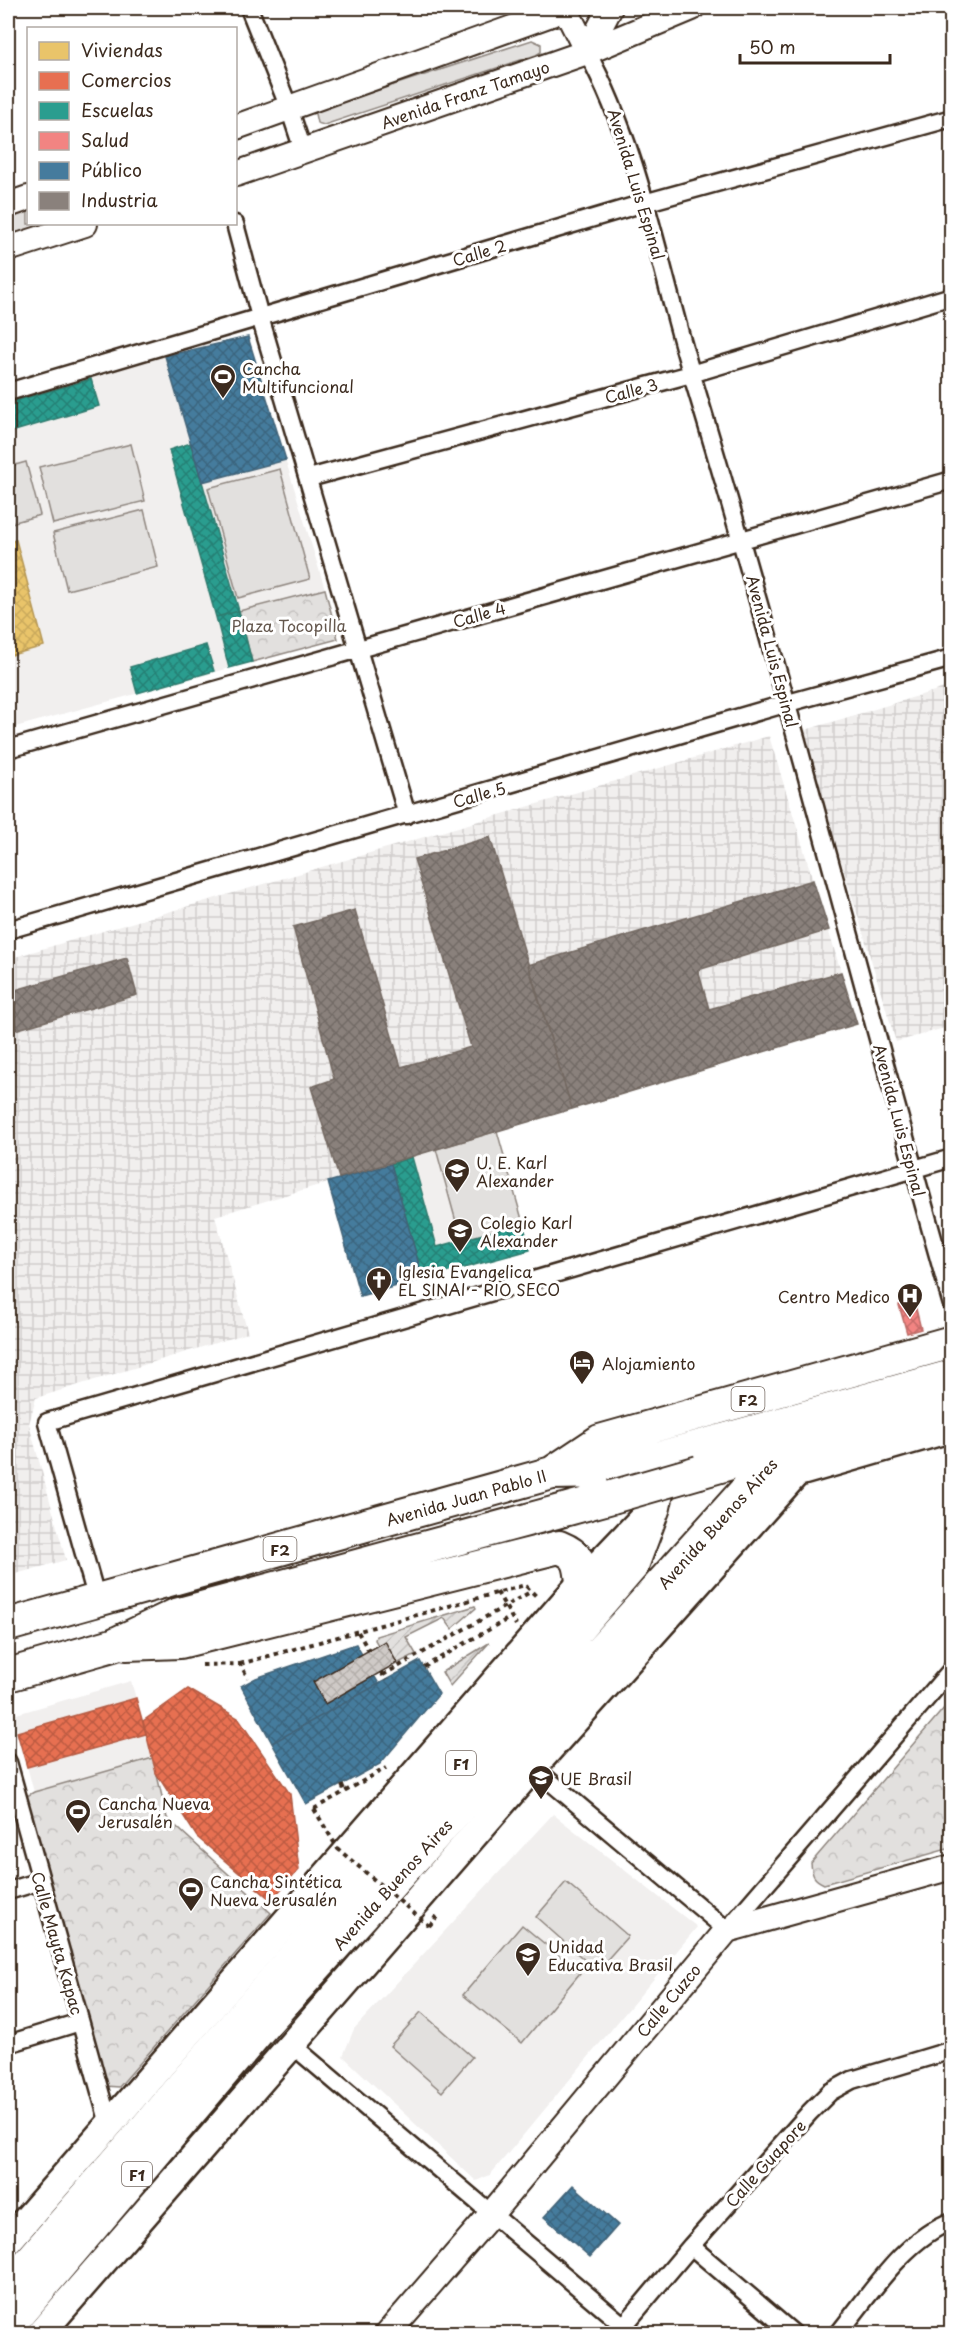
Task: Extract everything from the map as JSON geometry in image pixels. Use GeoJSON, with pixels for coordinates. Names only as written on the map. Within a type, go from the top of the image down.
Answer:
{"type":"FeatureCollection","features":[{"type":"Feature","properties":{"kind":"highway","name":"Avenida Juan Pablo II"},"geometry":{"type":"LineString","coordinates":[[8,1625],[552,1473],[600,1441],[951,1342]]}},
{"type":"Feature","properties":{"kind":"highway","name":"F2"},"geometry":{"type":"LineString","coordinates":[[552,1473],[608,1472],[665,1457],[945,1398]]}},
{"type":"Feature","properties":{"kind":"highway","name":"F2"},"geometry":{"type":"LineString","coordinates":[[8,1675],[113,1645],[176,1615],[699,1472],[790,1460],[945,1398]]}},
{"type":"Feature","properties":{"kind":"highway","name":"Avenida Buenos Aires"},"geometry":{"type":"LineString","coordinates":[[8,2288],[632,1566],[654,1507],[665,1457]]}},
{"type":"Feature","properties":{"kind":"highway","name":"Avenida Buenos Aires"},"geometry":{"type":"LineString","coordinates":[[8,2326],[266,2022],[790,1460]]}},
{"type":"Feature","properties":{"kind":"highway"},"geometry":{"type":"LineString","coordinates":[[113,1645],[180,1642],[559,1547],[573,1553],[580,1566],[582,1582]]}},
{"type":"Feature","properties":{"kind":"main road"},"geometry":{"type":"LineString","coordinates":[[237,127],[566,8]]}},
{"type":"Feature","properties":{"kind":"main road","name":"Avenida Luis Espinal"},"geometry":{"type":"LineString","coordinates":[[566,8],[587,52]]}},
{"type":"Feature","properties":{"kind":"main road"},"geometry":{"type":"LineString","coordinates":[[587,52],[610,8]]}},
{"type":"Feature","properties":{"kind":"main road","name":"Avenida Franz Tamayo"},"geometry":{"type":"LineString","coordinates":[[237,174],[587,52],[692,8]]}},
{"type":"Feature","properties":{"kind":"main road"},"geometry":{"type":"LineString","coordinates":[[8,205],[27,198]]}},
{"type":"Feature","properties":{"kind":"main road"},"geometry":{"type":"LineString","coordinates":[[8,249],[82,225]]}},
{"type":"Feature","properties":{"kind":"main road","name":"Avenida Buenos Aires"},"geometry":{"type":"LineString","coordinates":[[40,2334],[533,1767],[790,1460]]}},
{"type":"Feature","properties":{"kind":"main road"},"geometry":{"type":"LineString","coordinates":[[8,2241],[16,2219],[109,2124],[582,1582],[654,1507]]}},
{"type":"Feature","properties":{"kind":"main road"},"geometry":{"type":"LineString","coordinates":[[727,1930],[951,1867]]}},
{"type":"Feature","properties":{"kind":"main road","name":"Calle Cuzco"},"geometry":{"type":"LineString","coordinates":[[387,2334],[492,2213],[727,1930]]}},
{"type":"Feature","properties":{"kind":"street"},"geometry":{"type":"LineString","coordinates":[[249,8],[290,108],[303,150]]}},
{"type":"Feature","properties":{"kind":"street","name":"Avenida Luis Espinal"},"geometry":{"type":"LineString","coordinates":[[587,52],[616,113],[645,203],[691,374],[742,540],[788,703],[951,1305]]}},
{"type":"Feature","properties":{"kind":"street","name":"Calle 2"},"geometry":{"type":"LineString","coordinates":[[8,392],[645,203],[951,118]]}},
{"type":"Feature","properties":{"kind":"street"},"geometry":{"type":"LineString","coordinates":[[235,225],[260,317],[407,815]]}},
{"type":"Feature","properties":{"kind":"street","name":"Calle 3"},"geometry":{"type":"LineString","coordinates":[[309,478],[691,374],[951,296]]}},
{"type":"Feature","properties":{"kind":"street","name":"Calle 4"},"geometry":{"type":"LineString","coordinates":[[8,749],[951,480]]}},
{"type":"Feature","properties":{"kind":"street","name":"Calle 5"},"geometry":{"type":"LineString","coordinates":[[8,930],[788,703],[951,658]]}},
{"type":"Feature","properties":{"kind":"street"},"geometry":{"type":"LineString","coordinates":[[98,1600],[47,1422],[951,1158]]}},
{"type":"Feature","properties":{"kind":"street","name":"Calle Cuzco"},"geometry":{"type":"LineString","coordinates":[[727,1930],[951,1669]]}},
{"type":"Feature","properties":{"kind":"street","name":"Calle Mayta Kapac"},"geometry":{"type":"LineString","coordinates":[[8,1762],[109,2124]]}},
{"type":"Feature","properties":{"kind":"street"},"geometry":{"type":"LineString","coordinates":[[533,1767],[727,1930]]}},
{"type":"Feature","properties":{"kind":"street"},"geometry":{"type":"LineString","coordinates":[[8,1891],[41,1881]]}},
{"type":"Feature","properties":{"kind":"street"},"geometry":{"type":"LineString","coordinates":[[8,2044],[80,2022]]}},
{"type":"Feature","properties":{"kind":"street"},"geometry":{"type":"LineString","coordinates":[[291,2043],[492,2213],[620,2330]]}},
{"type":"Feature","properties":{"kind":"street","name":"Calle Guapore"},"geometry":{"type":"LineString","coordinates":[[620,2330],[691,2246],[830,2092],[852,2080],[951,2050]]}},
{"type":"Feature","properties":{"kind":"street"},"geometry":{"type":"LineString","coordinates":[[838,2334],[907,2250],[925,2235],[951,2221]]}},
{"type":"Feature","properties":{"kind":"street"},"geometry":{"type":"LineString","coordinates":[[691,2246],[794,2334]]}},
{"type":"Feature","properties":{"kind":"path"},"geometry":{"type":"LineString","coordinates":[[197,1665],[240,1664],[525,1585],[538,1598],[531,1607]]}},
{"type":"Feature","properties":{"kind":"path"},"geometry":{"type":"LineString","coordinates":[[383,1676],[532,1591]]}},
{"type":"Feature","properties":{"kind":"path"},"geometry":{"type":"LineString","coordinates":[[496,1592],[516,1626]]}},
{"type":"Feature","properties":{"kind":"path"},"geometry":{"type":"LineString","coordinates":[[424,1667],[511,1617]]}},
{"type":"Feature","properties":{"kind":"path"},"geometry":{"type":"LineString","coordinates":[[509,1634],[524,1617]]}},
{"type":"Feature","properties":{"kind":"path"},"geometry":{"type":"LineString","coordinates":[[358,1632],[369,1651]]}},
{"type":"Feature","properties":{"kind":"path"},"geometry":{"type":"LineString","coordinates":[[240,1664],[248,1678]]}},
{"type":"Feature","properties":{"kind":"path"},"geometry":{"type":"LineString","coordinates":[[392,1762],[384,1771],[314,1809],[338,1849],[429,1926],[436,1918]]}},
{"type":"Feature","properties":{"kind":"path"},"geometry":{"type":"LineString","coordinates":[[342,1785],[345,1792]]}},
{"type":"Feature","properties":{"kind":"shaded area"},"geometry":{"type":"Polygon","coordinates":[[[248,337],[325,589],[239,611],[252,662],[8,729],[8,403],[165,356],[248,337]]]}},
{"type":"Feature","properties":{"kind":"shaded area"},"geometry":{"type":"Polygon","coordinates":[[[951,686],[951,1026],[896,1042],[802,731],[951,686]]]}},
{"type":"Feature","properties":{"kind":"shaded area"},"geometry":{"type":"Polygon","coordinates":[[[769,736],[857,1024],[215,1216],[248,1333],[36,1398],[29,1424],[66,1560],[8,1576],[8,959],[769,736]]]}},
{"type":"Feature","properties":{"kind":"shaded area","name":"U. E. Karl Alexander"},"geometry":{"type":"Polygon","coordinates":[[[497,1131],[530,1250],[423,1279],[391,1164],[497,1131]]]}},
{"type":"Feature","properties":{"kind":"shaded area"},"geometry":{"type":"Polygon","coordinates":[[[131,1681],[153,1758],[34,1792],[13,1715],[131,1681]]]}},
{"type":"Feature","properties":{"kind":"shaded area","name":"Unidad Educativa Brasil"},"geometry":{"type":"Polygon","coordinates":[[[553,1814],[697,1927],[490,2175],[476,2181],[343,2056],[354,2029],[553,1814]]]}},
{"type":"Feature","properties":{"kind":"green space"},"geometry":{"type":"Polygon","coordinates":[[[532,40],[541,44],[541,52],[536,55],[324,125],[317,123],[315,114],[320,109],[532,40]]]}},
{"type":"Feature","properties":{"kind":"green space"},"geometry":{"type":"Polygon","coordinates":[[[27,209],[27,225],[41,225],[8,236],[8,216],[27,209]]]}},
{"type":"Feature","properties":{"kind":"green space"},"geometry":{"type":"Polygon","coordinates":[[[131,444],[145,501],[53,524],[39,467],[131,444]]]}},
{"type":"Feature","properties":{"kind":"green space"},"geometry":{"type":"Polygon","coordinates":[[[26,462],[40,515],[8,524],[8,467],[26,462]]]}},
{"type":"Feature","properties":{"kind":"green space"},"geometry":{"type":"Polygon","coordinates":[[[280,469],[310,579],[238,598],[208,488],[280,469]]]}},
{"type":"Feature","properties":{"kind":"green space"},"geometry":{"type":"Polygon","coordinates":[[[144,510],[158,567],[67,590],[53,533],[144,510]]]}},
{"type":"Feature","properties":{"kind":"green space","name":"Plaza Tocopilla"},"geometry":{"type":"Polygon","coordinates":[[[325,589],[338,639],[252,662],[239,611],[325,589]]]}},
{"type":"Feature","properties":{"kind":"green space"},"geometry":{"type":"Polygon","coordinates":[[[497,1131],[523,1223],[461,1240],[436,1149],[497,1131]]]}},
{"type":"Feature","properties":{"kind":"green space"},"geometry":{"type":"Polygon","coordinates":[[[475,1606],[476,1608],[452,1629],[444,1618],[406,1637],[416,1654],[391,1667],[375,1640],[376,1636],[475,1606]]]}},
{"type":"Feature","properties":{"kind":"green space"},"geometry":{"type":"Polygon","coordinates":[[[489,1643],[450,1686],[442,1672],[489,1643]]]}},
{"type":"Feature","properties":{"kind":"green space"},"geometry":{"type":"Polygon","coordinates":[[[951,1700],[951,1848],[824,1884],[817,1880],[811,1863],[951,1700]]]}},
{"type":"Feature","properties":{"kind":"green space"},"geometry":{"type":"Polygon","coordinates":[[[153,1758],[167,1818],[271,1913],[119,2087],[105,2086],[25,1797],[34,1792],[153,1758]]]}},
{"type":"Feature","properties":{"kind":"green space"},"geometry":{"type":"Polygon","coordinates":[[[566,1882],[628,1936],[597,1971],[536,1917],[566,1882]]]}},
{"type":"Feature","properties":{"kind":"green space"},"geometry":{"type":"Polygon","coordinates":[[[522,1925],[580,1973],[522,2043],[463,1995],[522,1925]]]}},
{"type":"Feature","properties":{"kind":"green space"},"geometry":{"type":"Polygon","coordinates":[[[421,2012],[472,2057],[442,2092],[390,2046],[421,2012]]]}},
{"type":"Feature","properties":{"kind":"building: Viviendas"},"geometry":{"type":"Polygon","coordinates":[[[16,540],[44,646],[8,656],[8,542],[16,540]]]}},
{"type":"Feature","properties":{"kind":"building: Comercios"},"geometry":{"type":"Polygon","coordinates":[[[188,1689],[238,1718],[290,1794],[299,1870],[271,1900],[197,1837],[156,1773],[143,1721],[188,1689]]]}},
{"type":"Feature","properties":{"kind":"building: Comercios"},"geometry":{"type":"Polygon","coordinates":[[[136,1698],[146,1734],[27,1767],[17,1732],[136,1698]]]}},
{"type":"Feature","properties":{"kind":"building: Escuelas"},"geometry":{"type":"Polygon","coordinates":[[[91,379],[99,406],[8,433],[8,403],[91,379]]]}},
{"type":"Feature","properties":{"kind":"building: Escuelas"},"geometry":{"type":"Polygon","coordinates":[[[191,443],[239,611],[216,617],[169,450],[191,443]]]}},
{"type":"Feature","properties":{"kind":"building: Escuelas"},"geometry":{"type":"Polygon","coordinates":[[[239,611],[252,662],[229,668],[216,617],[239,611]]]}},
{"type":"Feature","properties":{"kind":"building: Escuelas"},"geometry":{"type":"Polygon","coordinates":[[[206,645],[214,671],[137,693],[130,667],[206,645]]]}},
{"type":"Feature","properties":{"kind":"building: Escuelas"},"geometry":{"type":"Polygon","coordinates":[[[412,1157],[437,1247],[523,1223],[530,1250],[423,1279],[391,1164],[412,1157]]]}},
{"type":"Feature","properties":{"kind":"building: Salud"},"geometry":{"type":"Polygon","coordinates":[[[914,1301],[921,1329],[907,1333],[899,1305],[914,1301]]]}},
{"type":"Feature","properties":{"kind":"building: Público","name":"Cancha Multifuncional"},"geometry":{"type":"Polygon","coordinates":[[[248,337],[286,460],[202,482],[165,356],[248,337]]]}},
{"type":"Feature","properties":{"kind":"building: Público","name":"Iglesia Evangelica EL SINAI - RIO SECO"},"geometry":{"type":"Polygon","coordinates":[[[391,1164],[423,1279],[360,1296],[328,1182],[391,1164]]]}},
{"type":"Feature","properties":{"kind":"building: Público"},"geometry":{"type":"Polygon","coordinates":[[[356,1644],[379,1684],[272,1743],[241,1686],[256,1678],[356,1644]]]}},
{"type":"Feature","properties":{"kind":"building: Público"},"geometry":{"type":"Polygon","coordinates":[[[420,1661],[439,1694],[380,1764],[306,1804],[272,1743],[420,1661]]]}},
{"type":"Feature","properties":{"kind":"building: Público"},"geometry":{"type":"Polygon","coordinates":[[[573,2185],[618,2225],[590,2257],[544,2217],[573,2185]]]}},
{"type":"Feature","properties":{"kind":"building: Industria"},"geometry":{"type":"Polygon","coordinates":[[[490,837],[572,1109],[339,1178],[311,1087],[334,1079],[293,927],[355,910],[401,1067],[471,1047],[414,859],[490,837]]]}},
{"type":"Feature","properties":{"kind":"building: Industria"},"geometry":{"type":"Polygon","coordinates":[[[813,880],[829,930],[698,970],[709,1009],[841,972],[857,1024],[572,1109],[528,965],[813,880]]]}},
{"type":"Feature","properties":{"kind":"building: Industria"},"geometry":{"type":"Polygon","coordinates":[[[127,958],[137,995],[8,1032],[8,992],[127,958]]]}},
{"type":"Feature","properties":{"kind":"building: Otros"},"geometry":{"type":"Polygon","coordinates":[[[385,1641],[397,1663],[325,1704],[313,1682],[385,1641]]]}},
{"type":"Feature","properties":{"kind":"place","name":"Cancha Multifuncional"},"geometry":{"type":"Point","coordinates":[223,400]}},
{"type":"Feature","properties":{"kind":"place","name":"U. E. Karl Alexander"},"geometry":{"type":"Point","coordinates":[457,1194]}},
{"type":"Feature","properties":{"kind":"place","name":"Colegio Karl Alexander"},"geometry":{"type":"Point","coordinates":[460,1254]}},
{"type":"Feature","properties":{"kind":"place","name":"Iglesia Evangelica EL SINAI - RIO SECO"},"geometry":{"type":"Point","coordinates":[379,1303]}},
{"type":"Feature","properties":{"kind":"place","name":"Centro Medico"},"geometry":{"type":"Point","coordinates":[910,1319]}},
{"type":"Feature","properties":{"kind":"place","name":"Alojamiento"},"geometry":{"type":"Point","coordinates":[582,1386]}},
{"type":"Feature","properties":{"kind":"place","name":"UE Brasil"},"geometry":{"type":"Point","coordinates":[541,1801]}},
{"type":"Feature","properties":{"kind":"place","name":"Cancha Nueva Jerusalén"},"geometry":{"type":"Point","coordinates":[78,1835]}},
{"type":"Feature","properties":{"kind":"place","name":"Cancha Sintética Nueva Jerusalén"},"geometry":{"type":"Point","coordinates":[191,1913]}},
{"type":"Feature","properties":{"kind":"place","name":"Unidad Educativa Brasil"},"geometry":{"type":"Point","coordinates":[528,1978]}}]}
